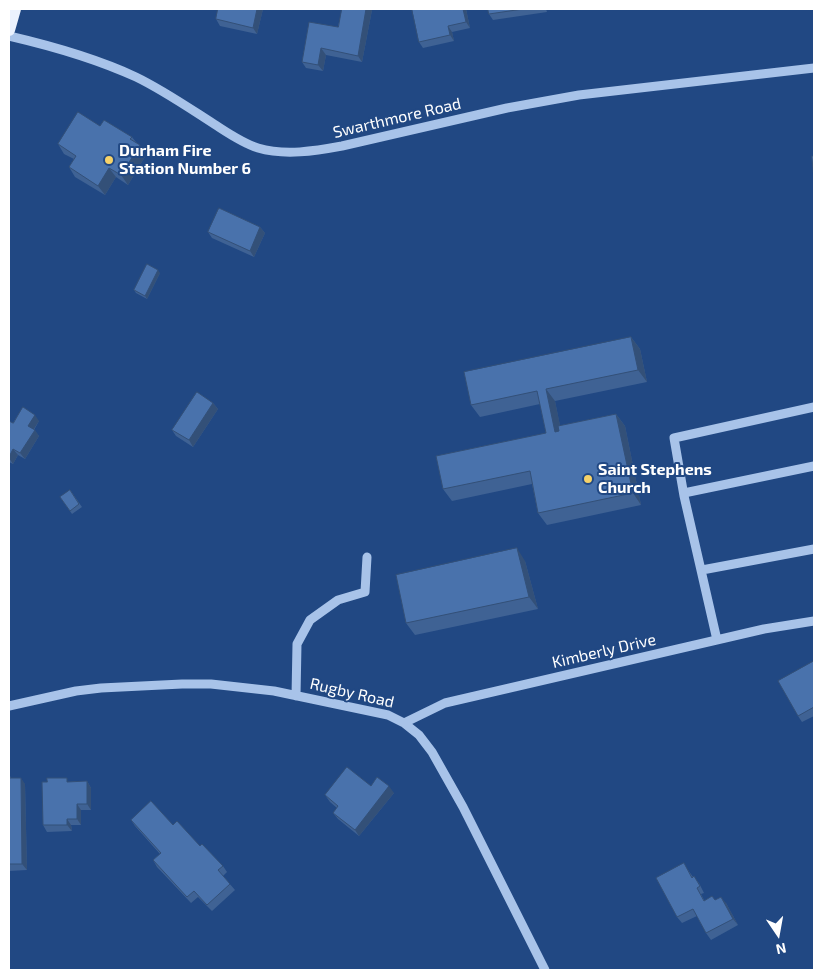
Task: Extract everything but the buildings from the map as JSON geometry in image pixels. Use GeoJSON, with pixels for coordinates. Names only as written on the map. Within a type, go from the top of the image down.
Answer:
{"type":"FeatureCollection","features":[{"type":"Feature","properties":{"kind":"main road"},"geometry":{"type":"LineString","coordinates":[[9,30],[15,9]]}},
{"type":"Feature","properties":{"kind":"street","name":"Swarthmore Road"},"geometry":{"type":"LineString","coordinates":[[9,36],[69,51],[103,62],[138,77],[239,140],[259,148],[279,152],[321,150],[342,146],[507,108],[578,95],[814,68]]}},
{"type":"Feature","properties":{"kind":"street"},"geometry":{"type":"LineString","coordinates":[[717,640],[684,493],[674,438],[814,407]]}},
{"type":"Feature","properties":{"kind":"street"},"geometry":{"type":"LineString","coordinates":[[684,493],[814,466]]}},
{"type":"Feature","properties":{"kind":"street"},"geometry":{"type":"LineString","coordinates":[[702,570],[814,549]]}},
{"type":"Feature","properties":{"kind":"street"},"geometry":{"type":"LineString","coordinates":[[296,696],[297,644],[310,620],[338,600],[365,592],[367,557]]}},
{"type":"Feature","properties":{"kind":"street","name":"Kimberly Drive"},"geometry":{"type":"LineString","coordinates":[[404,723],[445,703],[764,629],[814,621]]}},
{"type":"Feature","properties":{"kind":"street","name":"Rugby Road"},"geometry":{"type":"LineString","coordinates":[[9,706],[76,691],[182,684],[220,684],[373,710],[388,715],[404,723],[419,735],[432,752],[454,791],[545,970]]}},
{"type":"Feature","properties":{"kind":"place","name":"Durham Fire Station Number 6"},"geometry":{"type":"Point","coordinates":[109,160]}},
{"type":"Feature","properties":{"kind":"place","name":"Saint Stephens Church"},"geometry":{"type":"Point","coordinates":[588,479]}}]}
